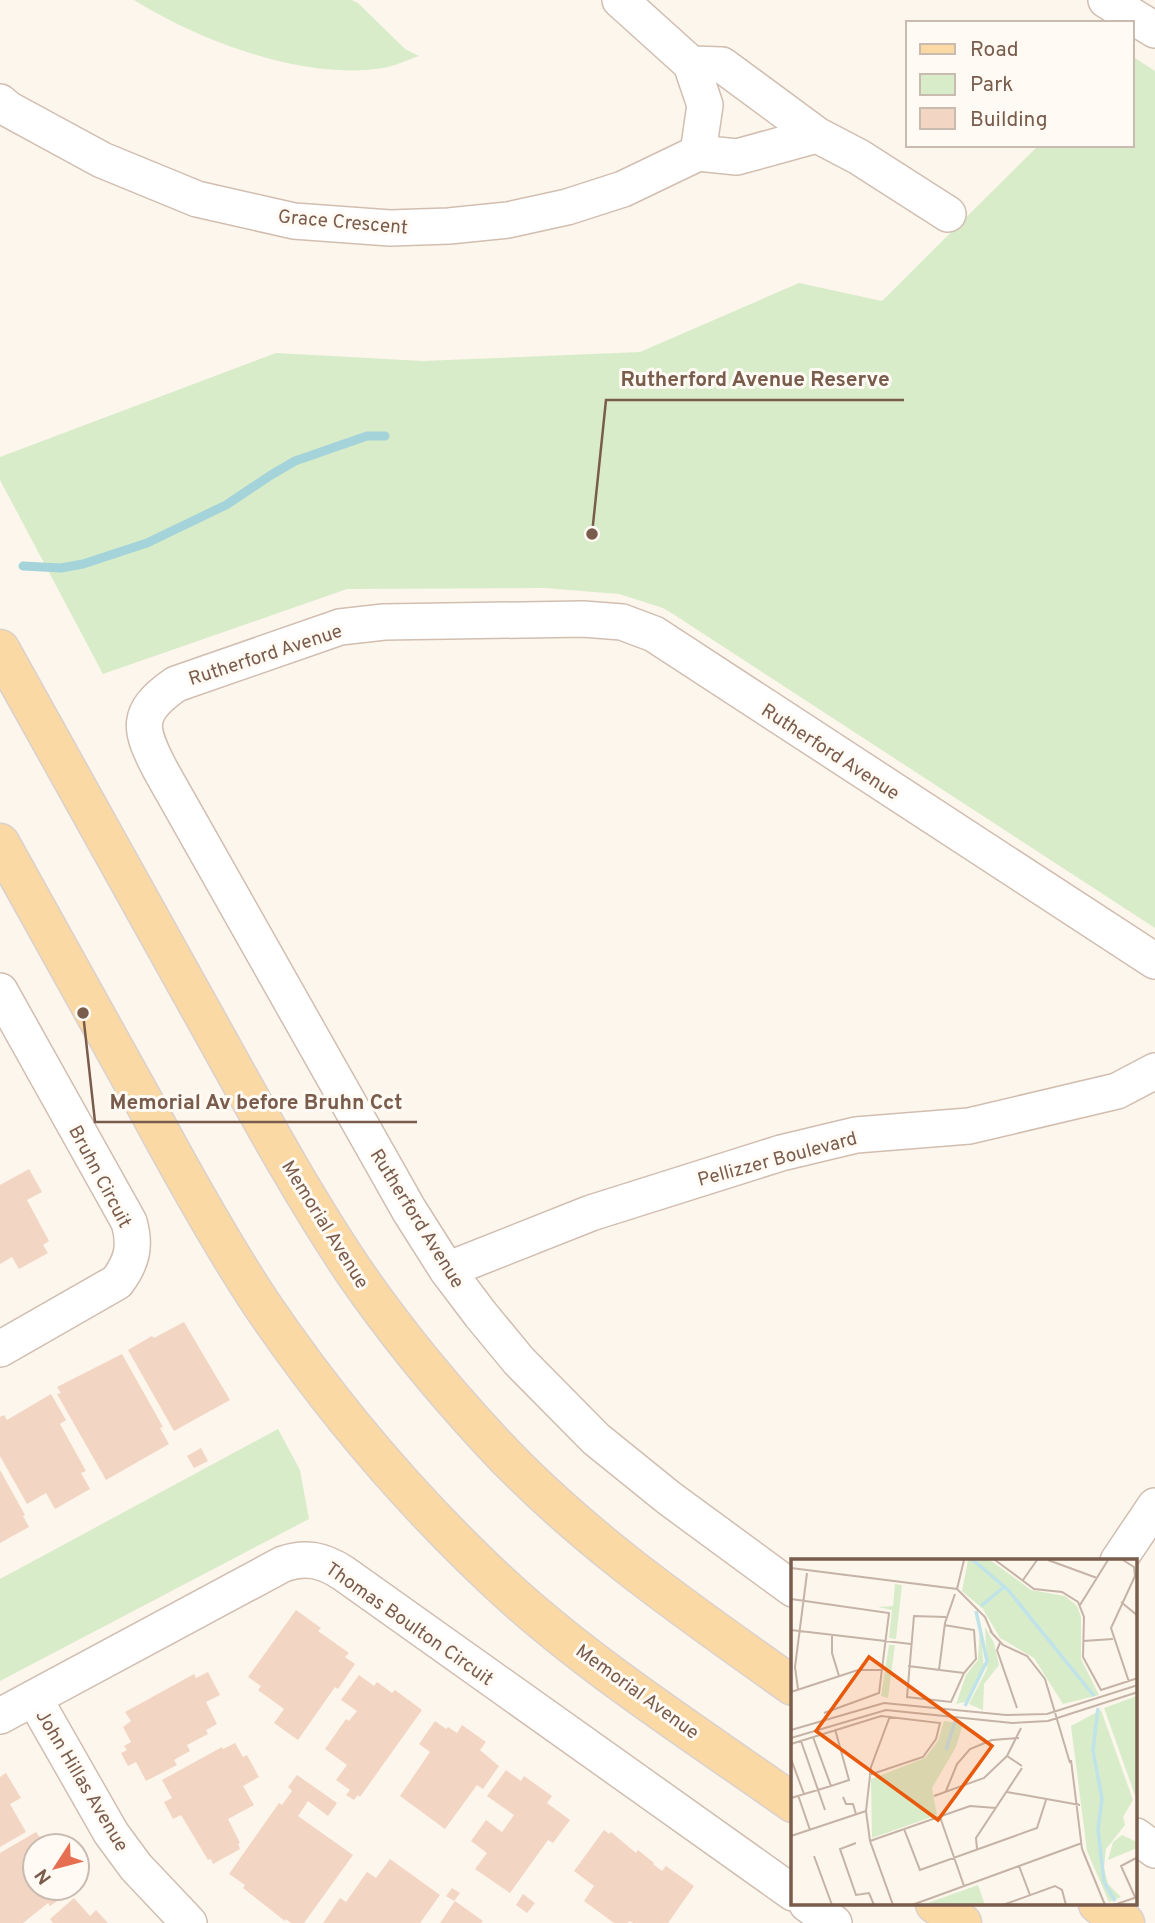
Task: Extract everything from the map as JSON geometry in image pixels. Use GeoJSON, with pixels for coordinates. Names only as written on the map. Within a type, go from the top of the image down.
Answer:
{"type":"FeatureCollection","features":[{"type":"Feature","properties":{"kind":"main road","name":"Memorial Avenue"},"geometry":{"type":"LineString","coordinates":[[0,649],[268,1131],[323,1224],[394,1325],[489,1439],[565,1514],[653,1586],[791,1685]]}},
{"type":"Feature","properties":{"kind":"main road","name":"Memorial Avenue"},"geometry":{"type":"LineString","coordinates":[[0,843],[190,1186],[259,1301],[357,1434],[470,1555],[537,1616],[594,1661],[791,1802]]}},
{"type":"Feature","properties":{"kind":"main road"},"geometry":{"type":"LineString","coordinates":[[938,1906],[962,1923]]}},
{"type":"Feature","properties":{"kind":"main road"},"geometry":{"type":"LineString","coordinates":[[1101,1906],[1125,1923]]}},
{"type":"Feature","properties":{"kind":"street"},"geometry":{"type":"LineString","coordinates":[[620,0],[691,64],[705,105],[698,153],[737,157],[817,135]]}},
{"type":"Feature","properties":{"kind":"street"},"geometry":{"type":"LineString","coordinates":[[1110,1],[1155,30]]}},
{"type":"Feature","properties":{"kind":"street"},"geometry":{"type":"LineString","coordinates":[[691,64],[722,65],[817,135],[859,157],[948,214]]}},
{"type":"Feature","properties":{"kind":"street","name":"Grace Crescent"},"geometry":{"type":"LineString","coordinates":[[0,102],[8,109],[102,160],[197,199],[294,221],[390,228],[508,220],[567,207],[623,189],[698,153]]}},
{"type":"Feature","properties":{"kind":"street","name":"Rutherford Avenue"},"geometry":{"type":"LineString","coordinates":[[791,1588],[669,1498],[596,1439],[519,1362],[447,1270],[381,1161],[150,750],[144,726],[147,708],[158,696],[176,684],[340,627],[384,622],[583,619],[622,622],[654,634],[1155,961]]}},
{"type":"Feature","properties":{"kind":"street","name":"Bruhn Circuit"},"geometry":{"type":"LineString","coordinates":[[0,991],[129,1222],[133,1245],[132,1257],[126,1271],[117,1282],[0,1349]]}},
{"type":"Feature","properties":{"kind":"street","name":"Pellizzer Boulevard"},"geometry":{"type":"LineString","coordinates":[[447,1270],[590,1213],[781,1153],[856,1135],[969,1126],[1117,1091],[1155,1071]]}},
{"type":"Feature","properties":{"kind":"street"},"geometry":{"type":"LineString","coordinates":[[1119,1559],[1155,1506]]}},
{"type":"Feature","properties":{"kind":"street","name":"Thomas Boulton Circuit"},"geometry":{"type":"LineString","coordinates":[[0,1716],[283,1564],[293,1560],[314,1559],[343,1573],[791,1893]]}},
{"type":"Feature","properties":{"kind":"street","name":"John Hillas Avenue"},"geometry":{"type":"LineString","coordinates":[[34,1698],[111,1833],[136,1867],[189,1923]]}},
{"type":"Feature","properties":{"kind":"street"},"geometry":{"type":"LineString","coordinates":[[1138,1837],[1155,1850]]}},
{"type":"Feature","properties":{"kind":"street"},"geometry":{"type":"LineString","coordinates":[[810,1906],[834,1923]]}},
{"type":"Feature","properties":{"kind":"green space"},"geometry":{"type":"Polygon","coordinates":[[[134,0],[352,0],[405,49],[419,56],[388,67],[352,70],[320,69],[287,63],[221,43],[134,0]]]}},
{"type":"Feature","properties":{"kind":"green space"},"geometry":{"type":"Polygon","coordinates":[[[1134,57],[1155,71],[1155,928],[673,614],[663,608],[619,594],[544,588],[347,589],[103,674],[0,480],[0,457],[276,353],[423,361],[640,352],[799,283],[882,301],[1037,147],[1134,147],[1134,57]]]}},
{"type":"Feature","properties":{"kind":"green space"},"geometry":{"type":"Polygon","coordinates":[[[278,1429],[300,1470],[309,1519],[0,1681],[0,1579],[278,1429]]]}},
{"type":"Feature","properties":{"kind":"building"},"geometry":{"type":"Polygon","coordinates":[[[29,1169],[42,1192],[27,1200],[49,1241],[43,1245],[48,1253],[19,1269],[12,1257],[0,1264],[0,1185],[29,1169]]]}},
{"type":"Feature","properties":{"kind":"building"},"geometry":{"type":"Polygon","coordinates":[[[184,1322],[230,1400],[174,1431],[128,1350],[184,1322]]]}},
{"type":"Feature","properties":{"kind":"building"},"geometry":{"type":"Polygon","coordinates":[[[122,1354],[163,1427],[160,1428],[169,1444],[106,1480],[57,1394],[61,1393],[57,1387],[122,1354]]]}},
{"type":"Feature","properties":{"kind":"building"},"geometry":{"type":"Polygon","coordinates":[[[51,1394],[66,1420],[60,1424],[86,1471],[81,1473],[90,1489],[55,1509],[46,1493],[27,1504],[0,1456],[0,1417],[4,1415],[7,1420],[51,1394]]]}},
{"type":"Feature","properties":{"kind":"building"},"geometry":{"type":"Polygon","coordinates":[[[201,1448],[208,1461],[194,1468],[187,1456],[201,1448]]]}},
{"type":"Feature","properties":{"kind":"building"},"geometry":{"type":"Polygon","coordinates":[[[0,1470],[29,1527],[0,1543],[0,1470]]]}},
{"type":"Feature","properties":{"kind":"building"},"geometry":{"type":"Polygon","coordinates":[[[296,1610],[321,1628],[318,1631],[349,1653],[345,1657],[355,1664],[338,1689],[335,1687],[298,1740],[274,1723],[284,1709],[258,1690],[261,1686],[248,1677],[296,1610]]]}},
{"type":"Feature","properties":{"kind":"building"},"geometry":{"type":"Polygon","coordinates":[[[208,1672],[220,1695],[206,1702],[217,1724],[206,1730],[208,1734],[187,1745],[190,1751],[174,1760],[177,1765],[146,1781],[136,1762],[128,1766],[121,1753],[127,1750],[124,1746],[131,1742],[123,1727],[131,1721],[125,1712],[194,1674],[196,1678],[208,1672]]]}},
{"type":"Feature","properties":{"kind":"building"},"geometry":{"type":"Polygon","coordinates":[[[359,1675],[374,1686],[377,1682],[392,1693],[395,1690],[422,1710],[360,1797],[358,1795],[354,1800],[346,1795],[350,1790],[336,1780],[347,1765],[325,1749],[346,1719],[349,1721],[357,1711],[341,1700],[359,1675]]]}},
{"type":"Feature","properties":{"kind":"building"},"geometry":{"type":"Polygon","coordinates":[[[435,1721],[457,1733],[462,1725],[486,1742],[480,1750],[499,1766],[483,1789],[477,1785],[445,1829],[400,1796],[430,1752],[419,1744],[435,1721]]]}},
{"type":"Feature","properties":{"kind":"building"},"geometry":{"type":"Polygon","coordinates":[[[235,1743],[243,1757],[247,1755],[259,1777],[243,1786],[254,1805],[228,1819],[240,1843],[240,1849],[213,1864],[181,1815],[173,1819],[164,1802],[172,1798],[162,1780],[222,1747],[223,1749],[235,1743]]]}},
{"type":"Feature","properties":{"kind":"building"},"geometry":{"type":"Polygon","coordinates":[[[506,1770],[521,1781],[524,1776],[552,1796],[547,1803],[570,1820],[553,1843],[548,1840],[510,1893],[475,1869],[487,1853],[471,1841],[486,1820],[502,1832],[514,1815],[487,1796],[506,1770]]]}},
{"type":"Feature","properties":{"kind":"building"},"geometry":{"type":"Polygon","coordinates":[[[6,1773],[21,1798],[10,1804],[26,1832],[21,1832],[21,1835],[0,1847],[0,1777],[6,1773]]]}},
{"type":"Feature","properties":{"kind":"building"},"geometry":{"type":"Polygon","coordinates":[[[297,1775],[337,1803],[328,1816],[308,1801],[298,1816],[353,1855],[304,1923],[285,1921],[229,1874],[279,1803],[282,1805],[292,1791],[288,1787],[297,1775]]]}},
{"type":"Feature","properties":{"kind":"building"},"geometry":{"type":"Polygon","coordinates":[[[604,1830],[609,1834],[611,1832],[636,1853],[638,1850],[662,1871],[666,1866],[694,1886],[668,1923],[614,1923],[584,1901],[594,1886],[574,1871],[604,1830]]]}},
{"type":"Feature","properties":{"kind":"building"},"geometry":{"type":"Polygon","coordinates":[[[21,1841],[21,1902],[56,1902],[50,1906],[48,1903],[23,1923],[0,1923],[0,1853],[21,1841]]]}},
{"type":"Feature","properties":{"kind":"building"},"geometry":{"type":"Polygon","coordinates":[[[390,1859],[440,1895],[420,1923],[323,1923],[340,1898],[346,1902],[367,1872],[376,1878],[390,1859]]]}},
{"type":"Feature","properties":{"kind":"building"},"geometry":{"type":"Polygon","coordinates":[[[452,1888],[460,1893],[454,1901],[446,1896],[452,1888]]]}},
{"type":"Feature","properties":{"kind":"building"},"geometry":{"type":"Polygon","coordinates":[[[523,1894],[535,1903],[527,1913],[516,1905],[523,1894]]]}},
{"type":"Feature","properties":{"kind":"building"},"geometry":{"type":"Polygon","coordinates":[[[455,1901],[483,1921],[440,1923],[455,1901]]]}},
{"type":"Feature","properties":{"kind":"building"},"geometry":{"type":"Polygon","coordinates":[[[69,1902],[78,1902],[90,1916],[96,1910],[108,1923],[53,1923],[50,1919],[69,1902]]]}},
{"type":"Feature","properties":{"kind":"waterway"},"geometry":{"type":"LineString","coordinates":[[23,566],[61,568],[83,564],[147,543],[226,505],[295,461],[367,436],[385,436]]}},
{"type":"Feature","properties":{"kind":"place","name":"Rutherford Avenue Reserve"},"geometry":{"type":"Point","coordinates":[592,534]}},
{"type":"Feature","properties":{"kind":"place","name":"Memorial Av before Bruhn Cct"},"geometry":{"type":"Point","coordinates":[83,1013]}}]}
